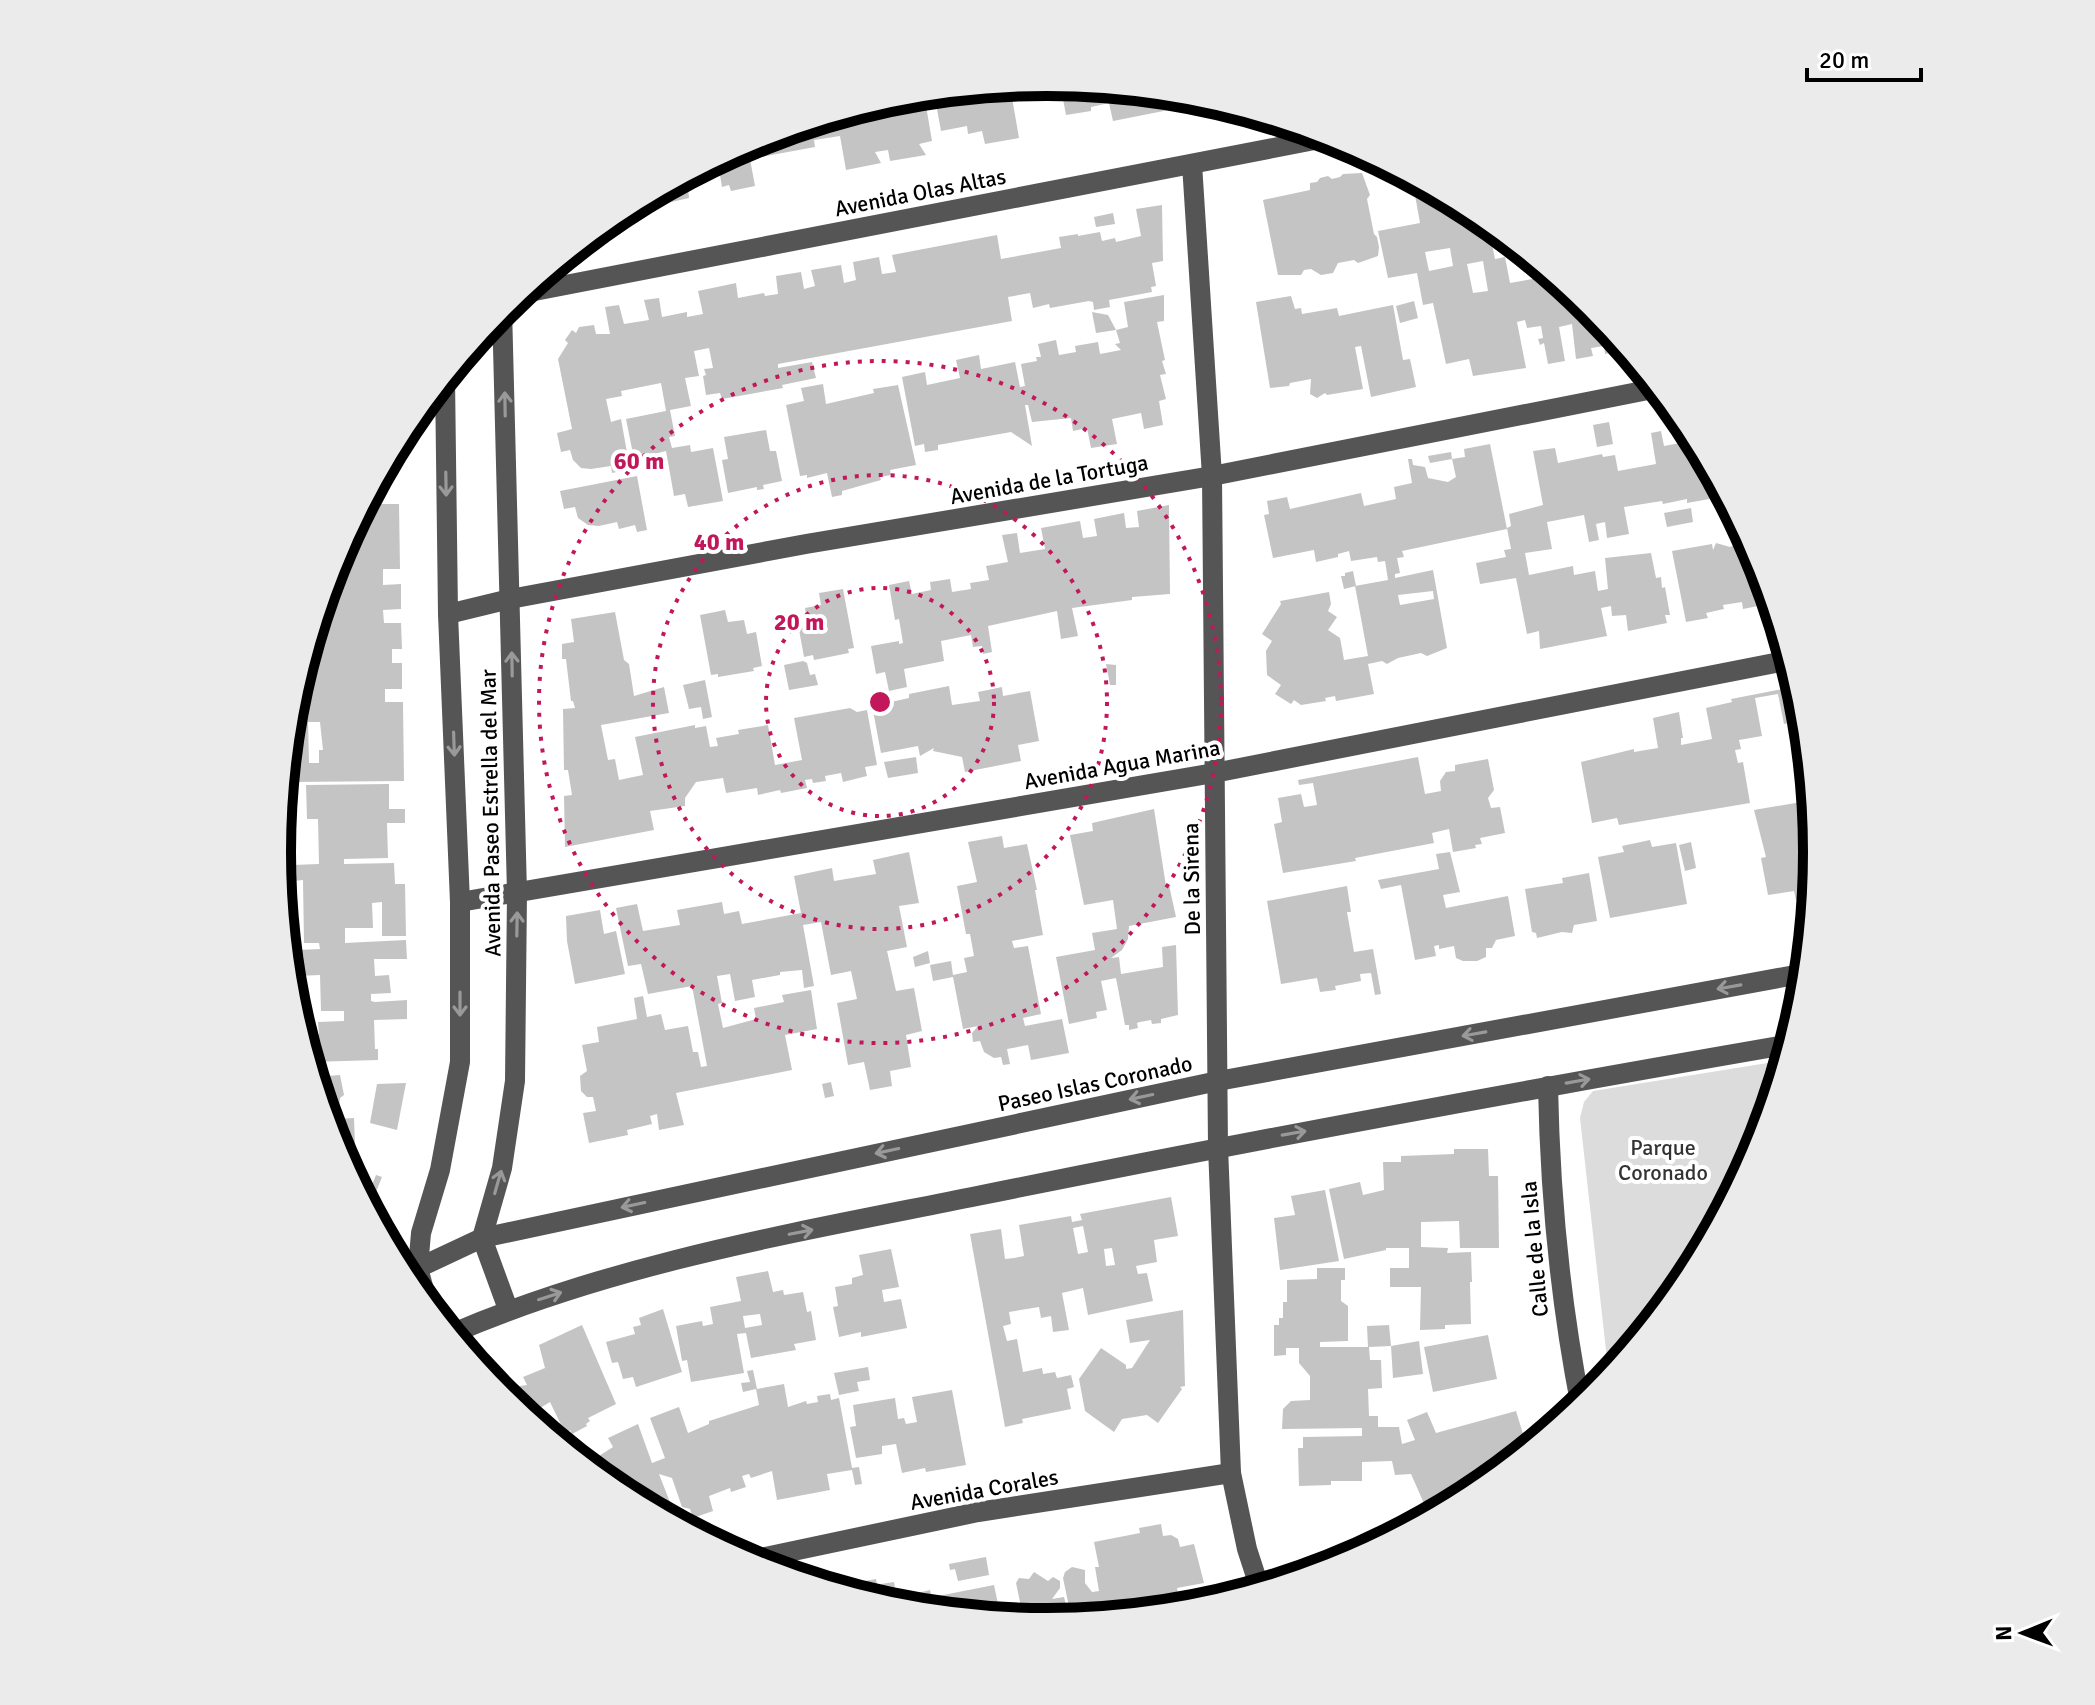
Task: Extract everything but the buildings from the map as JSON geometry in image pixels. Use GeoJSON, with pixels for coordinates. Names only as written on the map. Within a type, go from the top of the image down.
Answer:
{"type":"FeatureCollection","features":[{"type":"Feature","properties":{"kind":"street","name":"Avenida Olas Altas"},"geometry":{"type":"LineString","coordinates":[[543,289],[1306,142]]}},
{"type":"Feature","properties":{"kind":"street","name":"De la Sirena"},"geometry":{"type":"LineString","coordinates":[[1192,164],[1212,476],[1218,1147],[1231,1473],[1257,1579]]}},
{"type":"Feature","properties":{"kind":"street","name":"Avenida Paseo Estrella del Mar"},"geometry":{"type":"LineString","coordinates":[[482,1238],[502,1168],[515,1081],[517,893],[503,329]]}},
{"type":"Feature","properties":{"kind":"street","name":"Avenida de la Tortuga"},"geometry":{"type":"LineString","coordinates":[[448,614],[510,599],[822,541],[1212,476],[1647,390]]}},
{"type":"Feature","properties":{"kind":"street","name":"Avenida Paseo Estrella del Mar"},"geometry":{"type":"LineString","coordinates":[[414,1266],[440,1170],[460,1062],[460,902],[448,614],[445,394]]}},
{"type":"Feature","properties":{"kind":"street","name":"Avenida Agua Marina"},"geometry":{"type":"LineString","coordinates":[[460,902],[1214,773],[1779,662]]}},
{"type":"Feature","properties":{"kind":"street","name":"Paseo Islas Coronado"},"geometry":{"type":"LineString","coordinates":[[417,1271],[482,1238],[1218,1081],[1794,975]]}},
{"type":"Feature","properties":{"kind":"street"},"geometry":{"type":"LineString","coordinates":[[461,1330],[508,1309],[628,1271],[726,1248],[1218,1147],[1778,1046]]}},
{"type":"Feature","properties":{"kind":"street","name":"Calle de la Isla"},"geometry":{"type":"LineString","coordinates":[[1548,1086],[1550,1157],[1566,1335],[1578,1391]]}},
{"type":"Feature","properties":{"kind":"street"},"geometry":{"type":"LineString","coordinates":[[482,1238],[508,1309]]}},
{"type":"Feature","properties":{"kind":"street","name":"Avenida Corales"},"geometry":{"type":"LineString","coordinates":[[770,1556],[978,1512],[1231,1473]]}},
{"type":"Feature","properties":{"kind":"green space","name":"Parque Coronado"},"geometry":{"type":"Polygon","coordinates":[[[1774,1062],[1746,1142],[1703,1231],[1648,1313],[1607,1360],[1580,1118],[1584,1102],[1593,1091],[1774,1062]]]}}]}
